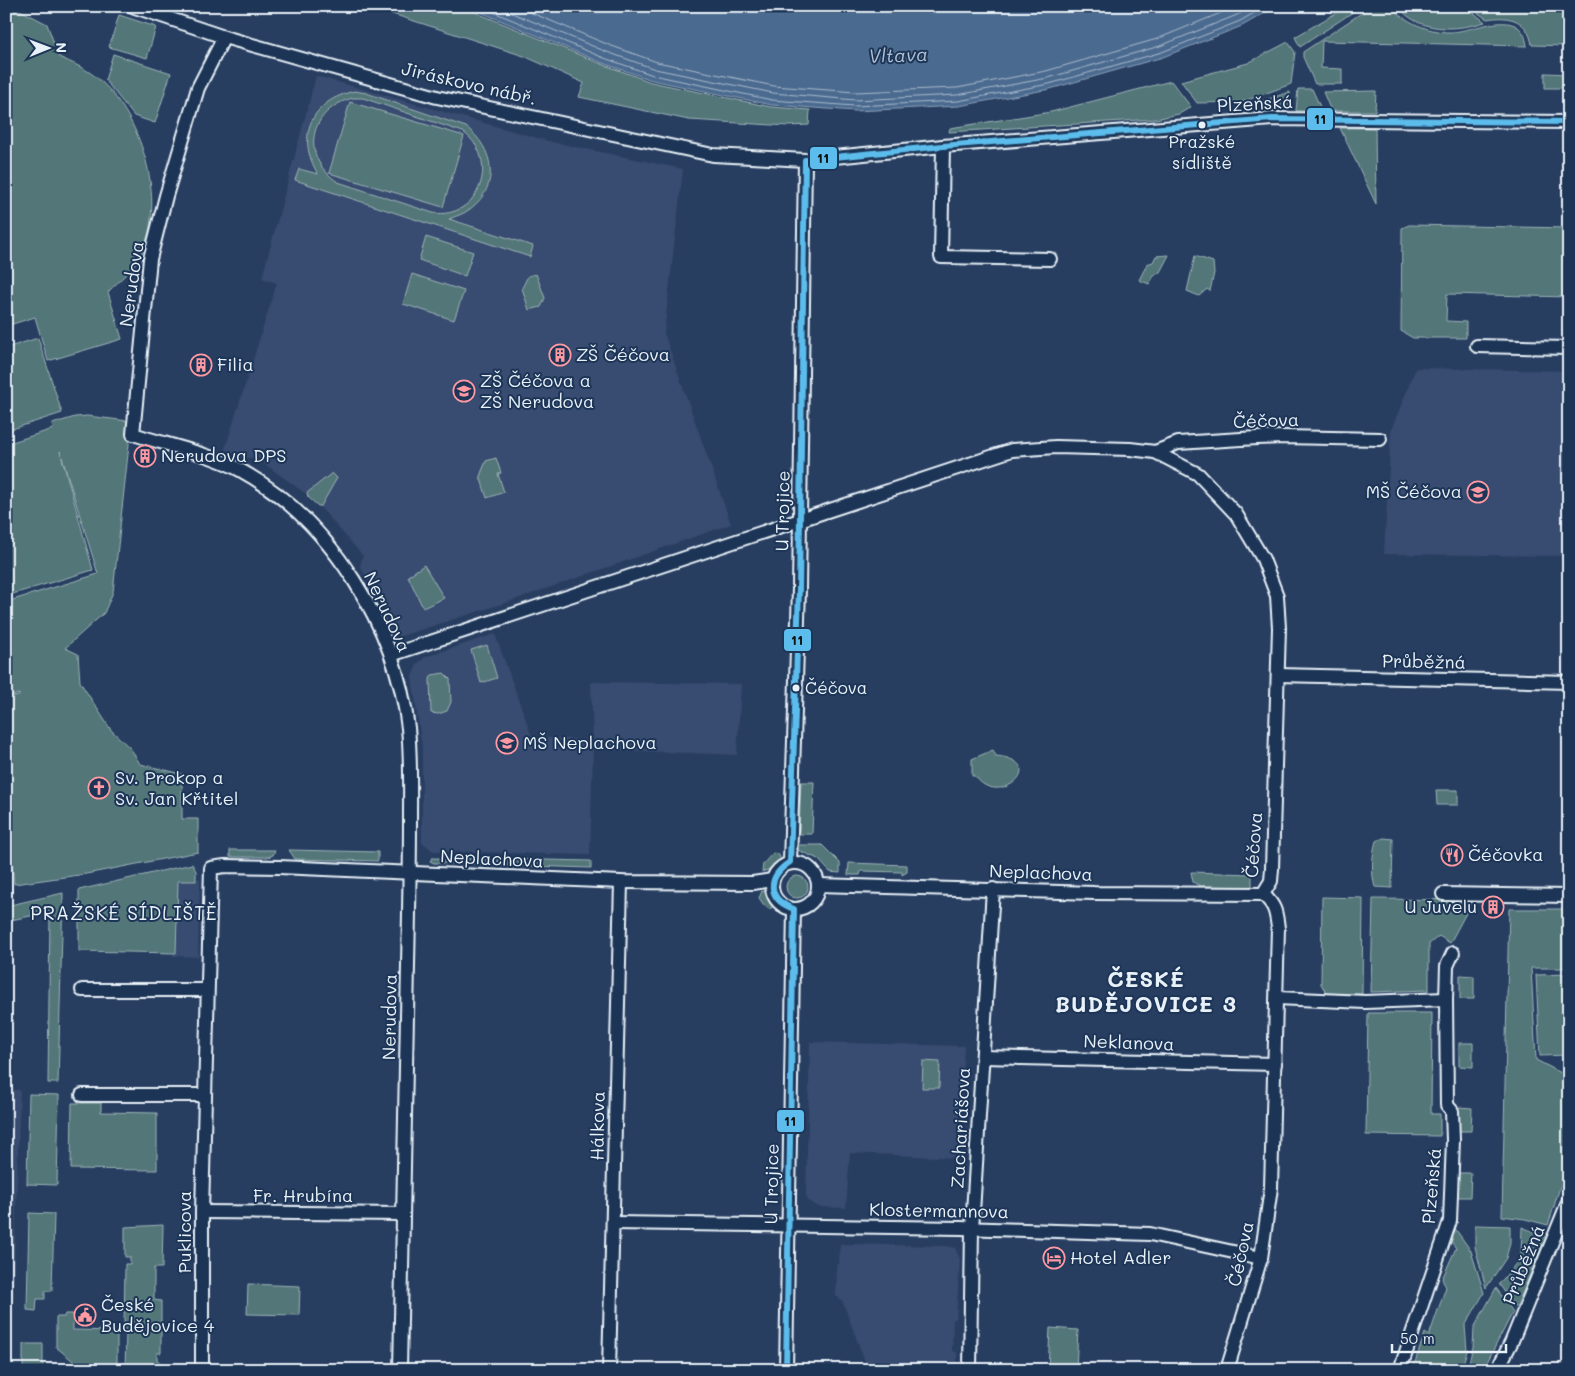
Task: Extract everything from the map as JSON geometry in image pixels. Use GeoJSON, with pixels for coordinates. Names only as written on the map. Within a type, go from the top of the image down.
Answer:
{"type":"FeatureCollection","features":[{"type":"Feature","properties":{"kind":"street","name":"Jiráskovo nábř."},"geometry":{"type":"LineString","coordinates":[[132,6],[224,37],[437,97],[713,155],[805,160]]}},
{"type":"Feature","properties":{"kind":"street","name":"Nerudova"},"geometry":{"type":"LineString","coordinates":[[224,37],[198,88],[166,196],[150,259],[133,434],[237,469],[261,482],[285,501],[315,530],[349,572],[381,630],[391,655],[407,726],[410,763],[410,872],[400,1370]]}},
{"type":"Feature","properties":{"kind":"street","name":"Plzeňská"},"geometry":{"type":"LineString","coordinates":[[805,160],[943,146],[1272,119],[1569,122]]}},
{"type":"Feature","properties":{"kind":"street"},"geometry":{"type":"LineString","coordinates":[[943,146],[941,257],[1050,259]]}},
{"type":"Feature","properties":{"kind":"street","name":"U Trojice"},"geometry":{"type":"LineString","coordinates":[[790,862],[800,520],[805,160]]}},
{"type":"Feature","properties":{"kind":"street"},"geometry":{"type":"LineString","coordinates":[[1477,346],[1569,348]]}},
{"type":"Feature","properties":{"kind":"street","name":"Čéčova"},"geometry":{"type":"LineString","coordinates":[[1155,452],[1178,443],[1283,437],[1380,439]]}},
{"type":"Feature","properties":{"kind":"street","name":"Čéčova"},"geometry":{"type":"LineString","coordinates":[[391,655],[1012,450],[1056,447],[1130,449],[1155,452],[1198,474],[1236,514],[1263,559],[1278,596],[1278,675],[1272,869],[1271,881],[1263,894],[1276,911],[1278,928],[1271,1188],[1261,1258],[1227,1370]]}},
{"type":"Feature","properties":{"kind":"street","name":"Průběžná"},"geometry":{"type":"LineString","coordinates":[[1278,675],[1569,682]]}},
{"type":"Feature","properties":{"kind":"street"},"geometry":{"type":"LineString","coordinates":[[790,862],[807,866],[817,877],[818,885],[814,899],[801,908],[787,908],[777,900],[774,894],[772,880],[780,868],[790,862]]}},
{"type":"Feature","properties":{"kind":"street","name":"Neplachova"},"geometry":{"type":"LineString","coordinates":[[211,868],[225,866],[279,867],[621,882],[753,883],[772,880]]}},
{"type":"Feature","properties":{"kind":"street","name":"Puklicova"},"geometry":{"type":"LineString","coordinates":[[202,1370],[202,1212],[211,868]]}},
{"type":"Feature","properties":{"kind":"street","name":"Hálkova"},"geometry":{"type":"LineString","coordinates":[[609,1370],[621,882]]}},
{"type":"Feature","properties":{"kind":"street","name":"Neplachova"},"geometry":{"type":"LineString","coordinates":[[818,885],[1094,893],[1263,894]]}},
{"type":"Feature","properties":{"kind":"street","name":"Zachariášova"},"geometry":{"type":"LineString","coordinates":[[970,1370],[972,1228],[993,889]]}},
{"type":"Feature","properties":{"kind":"street"},"geometry":{"type":"LineString","coordinates":[[1443,894],[1569,896]]}},
{"type":"Feature","properties":{"kind":"street","name":"U Trojice"},"geometry":{"type":"LineString","coordinates":[[786,1370],[794,909]]}},
{"type":"Feature","properties":{"kind":"street","name":"Plzeňská"},"geometry":{"type":"LineString","coordinates":[[1400,1370],[1450,1221],[1453,1140],[1452,1111],[1447,1105],[1446,1000],[1447,966],[1453,953]]}},
{"type":"Feature","properties":{"kind":"street"},"geometry":{"type":"LineString","coordinates":[[82,990],[208,990]]}},
{"type":"Feature","properties":{"kind":"street"},"geometry":{"type":"LineString","coordinates":[[1277,998],[1365,1002],[1446,1000]]}},
{"type":"Feature","properties":{"kind":"street","name":"Neklanova"},"geometry":{"type":"LineString","coordinates":[[983,1057],[1275,1064]]}},
{"type":"Feature","properties":{"kind":"street"},"geometry":{"type":"LineString","coordinates":[[82,1095],[205,1096]]}},
{"type":"Feature","properties":{"kind":"street","name":"Průběžná"},"geometry":{"type":"LineString","coordinates":[[1498,1370],[1511,1343],[1569,1200]]}},
{"type":"Feature","properties":{"kind":"street","name":"Fr. Hrubína"},"geometry":{"type":"LineString","coordinates":[[202,1212],[403,1214]]}},
{"type":"Feature","properties":{"kind":"street","name":"Klostermannova"},"geometry":{"type":"LineString","coordinates":[[614,1223],[972,1228],[1150,1234],[1261,1258]]}},
{"type":"Feature","properties":{"kind":"shaded area","name":"ZŠ Čéčova a ZŠ Nerudova"},"geometry":{"type":"Polygon","coordinates":[[[316,76],[552,142],[683,169],[664,333],[731,524],[514,600],[398,637],[360,566],[363,556],[313,499],[255,457],[242,459],[225,449],[277,283],[262,278],[316,76]]]}},
{"type":"Feature","properties":{"kind":"shaded area","name":"MŠ Čéčova"},"geometry":{"type":"Polygon","coordinates":[[[1416,368],[1569,371],[1569,556],[1384,554],[1391,430],[1416,368]]]}},
{"type":"Feature","properties":{"kind":"shaded area","name":"MŠ Neplachova"},"geometry":{"type":"Polygon","coordinates":[[[495,634],[532,737],[593,740],[591,682],[741,684],[737,755],[593,749],[590,855],[433,851],[422,842],[422,747],[412,677],[417,664],[425,657],[495,634]]]}},
{"type":"Feature","properties":{"kind":"shaded area"},"geometry":{"type":"Polygon","coordinates":[[[176,878],[200,879],[198,957],[173,956],[176,878]]]}},
{"type":"Feature","properties":{"kind":"shaded area"},"geometry":{"type":"Polygon","coordinates":[[[810,1042],[964,1046],[958,1142],[959,1158],[850,1153],[846,1208],[819,1207],[808,1201],[806,1195],[810,1042]]]}},
{"type":"Feature","properties":{"kind":"shaded area"},"geometry":{"type":"Polygon","coordinates":[[[6,1090],[20,1090],[12,1337],[6,1336],[6,1090]]]}},
{"type":"Feature","properties":{"kind":"shaded area"},"geometry":{"type":"Polygon","coordinates":[[[840,1244],[947,1246],[955,1248],[960,1259],[956,1319],[953,1319],[952,1351],[957,1352],[957,1366],[866,1364],[842,1300],[836,1296],[840,1244]]]}},
{"type":"Feature","properties":{"kind":"green space"},"geometry":{"type":"Polygon","coordinates":[[[367,6],[460,6],[599,63],[651,82],[771,107],[810,110],[809,125],[789,126],[689,120],[579,97],[584,83],[524,56],[367,6]]]}},
{"type":"Feature","properties":{"kind":"green space"},"geometry":{"type":"Polygon","coordinates":[[[1348,6],[1362,6],[1300,47],[1295,37],[1348,6]]]}},
{"type":"Feature","properties":{"kind":"green space"},"geometry":{"type":"Polygon","coordinates":[[[1372,6],[1391,6],[1396,12],[1417,25],[1441,32],[1459,31],[1495,23],[1506,23],[1516,26],[1523,33],[1527,46],[1322,41],[1321,68],[1342,69],[1342,84],[1315,84],[1303,57],[1303,52],[1372,6]]]}},
{"type":"Feature","properties":{"kind":"green space"},"geometry":{"type":"Polygon","coordinates":[[[1398,6],[1465,6],[1485,22],[1462,27],[1438,28],[1416,21],[1406,15],[1398,6]]]}},
{"type":"Feature","properties":{"kind":"green space"},"geometry":{"type":"Polygon","coordinates":[[[1468,6],[1569,6],[1569,46],[1532,45],[1527,30],[1517,21],[1503,18],[1487,19],[1468,6]]]}},
{"type":"Feature","properties":{"kind":"green space"},"geometry":{"type":"Polygon","coordinates":[[[6,7],[22,11],[47,24],[59,57],[92,74],[112,93],[126,112],[137,135],[146,159],[150,184],[152,209],[149,233],[141,254],[130,269],[108,292],[122,339],[48,361],[35,317],[6,326],[6,7]]]}},
{"type":"Feature","properties":{"kind":"green space"},"geometry":{"type":"Polygon","coordinates":[[[119,15],[156,27],[147,58],[109,47],[119,15]]]}},
{"type":"Feature","properties":{"kind":"green space"},"geometry":{"type":"Polygon","coordinates":[[[1288,42],[1295,52],[1291,84],[1242,102],[1197,103],[1181,81],[1248,63],[1288,42]]]}},
{"type":"Feature","properties":{"kind":"green space"},"geometry":{"type":"Polygon","coordinates":[[[113,54],[171,73],[155,123],[134,116],[105,80],[113,54]]]}},
{"type":"Feature","properties":{"kind":"green space"},"geometry":{"type":"Polygon","coordinates":[[[1545,73],[1569,74],[1569,88],[1545,88],[1545,73]]]}},
{"type":"Feature","properties":{"kind":"green space"},"geometry":{"type":"Polygon","coordinates":[[[1171,81],[1191,107],[1179,114],[1155,119],[949,132],[950,128],[1051,112],[1171,81]]]}},
{"type":"Feature","properties":{"kind":"green space"},"geometry":{"type":"Polygon","coordinates":[[[1298,89],[1312,89],[1322,111],[1296,111],[1298,89]]]}},
{"type":"Feature","properties":{"kind":"green space"},"geometry":{"type":"Polygon","coordinates":[[[355,91],[366,93],[466,127],[483,145],[488,156],[490,178],[480,200],[468,211],[449,219],[533,246],[530,257],[295,180],[299,169],[318,174],[311,160],[308,146],[308,133],[311,122],[327,102],[355,91]],[[353,98],[338,104],[327,112],[319,123],[314,135],[314,147],[318,160],[326,172],[338,182],[433,213],[449,213],[463,207],[473,198],[480,185],[483,171],[481,157],[475,144],[463,132],[363,98],[353,98]]]}},
{"type":"Feature","properties":{"kind":"green space"},"geometry":{"type":"Polygon","coordinates":[[[1376,91],[1375,111],[1331,111],[1323,92],[1376,91]]]}},
{"type":"Feature","properties":{"kind":"green space"},"geometry":{"type":"Polygon","coordinates":[[[1290,92],[1289,108],[1256,103],[1290,92]]]}},
{"type":"Feature","properties":{"kind":"green space"},"geometry":{"type":"Polygon","coordinates":[[[350,102],[464,136],[443,207],[329,173],[350,102]]]}},
{"type":"Feature","properties":{"kind":"green space"},"geometry":{"type":"Polygon","coordinates":[[[1340,128],[1375,128],[1376,204],[1340,128]]]}},
{"type":"Feature","properties":{"kind":"green space"},"geometry":{"type":"Polygon","coordinates":[[[1409,225],[1569,228],[1569,297],[1447,294],[1446,321],[1466,322],[1466,338],[1413,338],[1401,331],[1402,228],[1409,225]]]}},
{"type":"Feature","properties":{"kind":"green space"},"geometry":{"type":"Polygon","coordinates":[[[426,237],[473,252],[465,276],[419,260],[426,237]]]}},
{"type":"Feature","properties":{"kind":"green space"},"geometry":{"type":"Polygon","coordinates":[[[1169,255],[1160,272],[1154,276],[1149,284],[1139,280],[1147,264],[1153,262],[1156,256],[1169,255]]]}},
{"type":"Feature","properties":{"kind":"green space"},"geometry":{"type":"Polygon","coordinates":[[[1195,256],[1213,262],[1214,273],[1210,291],[1207,289],[1199,296],[1187,291],[1195,256]]]}},
{"type":"Feature","properties":{"kind":"green space"},"geometry":{"type":"Polygon","coordinates":[[[412,274],[464,291],[454,320],[403,304],[412,274]]]}},
{"type":"Feature","properties":{"kind":"green space"},"geometry":{"type":"Polygon","coordinates":[[[536,274],[545,298],[541,307],[529,310],[522,288],[528,276],[536,274]]]}},
{"type":"Feature","properties":{"kind":"green space"},"geometry":{"type":"Polygon","coordinates":[[[38,338],[62,413],[6,431],[6,348],[38,338]]]}},
{"type":"Feature","properties":{"kind":"green space"},"geometry":{"type":"Polygon","coordinates":[[[87,416],[128,421],[130,435],[113,592],[104,613],[65,648],[78,654],[80,682],[111,730],[131,749],[140,764],[182,774],[182,819],[198,819],[198,852],[86,874],[14,884],[6,803],[6,698],[19,696],[19,694],[6,697],[6,602],[98,574],[60,451],[93,570],[6,596],[6,444],[53,429],[52,424],[75,417],[87,416]]]}},
{"type":"Feature","properties":{"kind":"green space"},"geometry":{"type":"Polygon","coordinates":[[[496,458],[501,473],[498,474],[504,492],[487,498],[480,476],[486,461],[496,458]]]}},
{"type":"Feature","properties":{"kind":"green space"},"geometry":{"type":"Polygon","coordinates":[[[332,473],[337,478],[321,506],[318,506],[308,497],[307,493],[332,473]]]}},
{"type":"Feature","properties":{"kind":"green space"},"geometry":{"type":"Polygon","coordinates":[[[424,565],[444,598],[423,608],[408,576],[424,565]]]}},
{"type":"Feature","properties":{"kind":"green space"},"geometry":{"type":"Polygon","coordinates":[[[487,645],[497,678],[481,683],[471,650],[487,645]]]}},
{"type":"Feature","properties":{"kind":"green space"},"geometry":{"type":"Polygon","coordinates":[[[444,673],[450,679],[451,702],[447,711],[438,714],[431,713],[430,679],[432,675],[444,673]]]}},
{"type":"Feature","properties":{"kind":"green space"},"geometry":{"type":"Polygon","coordinates":[[[993,750],[996,756],[1011,759],[1019,765],[1021,772],[1012,784],[1003,788],[993,788],[972,776],[972,759],[993,750]]]}},
{"type":"Feature","properties":{"kind":"green space"},"geometry":{"type":"Polygon","coordinates":[[[801,782],[814,782],[812,834],[799,834],[801,782]]]}},
{"type":"Feature","properties":{"kind":"green space"},"geometry":{"type":"Polygon","coordinates":[[[1436,790],[1458,790],[1458,805],[1437,805],[1436,790]]]}},
{"type":"Feature","properties":{"kind":"green space"},"geometry":{"type":"Polygon","coordinates":[[[6,828],[12,893],[6,894],[6,828]]]}},
{"type":"Feature","properties":{"kind":"green space"},"geometry":{"type":"Polygon","coordinates":[[[1384,838],[1393,839],[1392,888],[1375,887],[1373,876],[1372,864],[1376,841],[1384,838]]]}},
{"type":"Feature","properties":{"kind":"green space"},"geometry":{"type":"Polygon","coordinates":[[[797,845],[822,845],[840,863],[840,873],[830,872],[818,859],[798,850],[797,845]]]}},
{"type":"Feature","properties":{"kind":"green space"},"geometry":{"type":"Polygon","coordinates":[[[230,850],[275,850],[273,855],[268,857],[230,857],[230,850]]]}},
{"type":"Feature","properties":{"kind":"green space"},"geometry":{"type":"Polygon","coordinates":[[[289,850],[378,852],[378,861],[295,859],[289,850]]]}},
{"type":"Feature","properties":{"kind":"green space"},"geometry":{"type":"Polygon","coordinates":[[[773,853],[778,854],[781,859],[773,868],[762,872],[763,864],[773,853]]]}},
{"type":"Feature","properties":{"kind":"green space"},"geometry":{"type":"Polygon","coordinates":[[[432,858],[489,859],[488,864],[434,863],[430,861],[432,858]]]}},
{"type":"Feature","properties":{"kind":"green space"},"geometry":{"type":"Polygon","coordinates":[[[498,859],[591,861],[591,868],[498,865],[498,859]]]}},
{"type":"Feature","properties":{"kind":"green space"},"geometry":{"type":"Polygon","coordinates":[[[849,863],[907,865],[907,872],[902,875],[902,872],[861,871],[860,875],[848,875],[849,863]]]}},
{"type":"Feature","properties":{"kind":"green space"},"geometry":{"type":"Polygon","coordinates":[[[192,864],[196,871],[196,881],[178,881],[176,953],[79,951],[79,890],[192,864]]]}},
{"type":"Feature","properties":{"kind":"green space"},"geometry":{"type":"Polygon","coordinates":[[[1191,872],[1252,874],[1252,887],[1200,886],[1193,882],[1191,872]]]}},
{"type":"Feature","properties":{"kind":"green space"},"geometry":{"type":"Polygon","coordinates":[[[797,876],[805,879],[808,887],[805,895],[797,898],[789,895],[786,887],[789,879],[797,876]]]}},
{"type":"Feature","properties":{"kind":"green space"},"geometry":{"type":"Polygon","coordinates":[[[762,891],[768,893],[774,903],[770,910],[759,898],[762,891]]]}},
{"type":"Feature","properties":{"kind":"green space"},"geometry":{"type":"Polygon","coordinates":[[[63,893],[58,1083],[48,1083],[50,912],[6,921],[6,906],[63,893]]]}},
{"type":"Feature","properties":{"kind":"green space"},"geometry":{"type":"Polygon","coordinates":[[[1322,897],[1363,898],[1362,994],[1327,994],[1321,984],[1322,897]]]}},
{"type":"Feature","properties":{"kind":"green space"},"geometry":{"type":"Polygon","coordinates":[[[1373,899],[1473,900],[1450,943],[1439,936],[1429,944],[1429,990],[1371,992],[1373,899]]]}},
{"type":"Feature","properties":{"kind":"green space"},"geometry":{"type":"Polygon","coordinates":[[[1509,909],[1569,909],[1569,968],[1531,968],[1536,1060],[1569,1077],[1569,1159],[1548,1225],[1502,1216],[1509,909]]]}},
{"type":"Feature","properties":{"kind":"green space"},"geometry":{"type":"Polygon","coordinates":[[[1569,974],[1569,1055],[1540,1056],[1536,975],[1569,974]]]}},
{"type":"Feature","properties":{"kind":"green space"},"geometry":{"type":"Polygon","coordinates":[[[1460,975],[1474,976],[1474,999],[1460,999],[1460,975]]]}},
{"type":"Feature","properties":{"kind":"green space"},"geometry":{"type":"Polygon","coordinates":[[[1368,1013],[1432,1013],[1431,1114],[1440,1114],[1440,1136],[1366,1135],[1368,1013]]]}},
{"type":"Feature","properties":{"kind":"green space"},"geometry":{"type":"Polygon","coordinates":[[[1459,1043],[1473,1043],[1473,1067],[1459,1066],[1459,1043]]]}},
{"type":"Feature","properties":{"kind":"green space"},"geometry":{"type":"Polygon","coordinates":[[[923,1061],[940,1062],[939,1088],[922,1088],[923,1061]]]}},
{"type":"Feature","properties":{"kind":"green space"},"geometry":{"type":"Polygon","coordinates":[[[29,1094],[59,1095],[57,1185],[27,1184],[29,1094]]]}},
{"type":"Feature","properties":{"kind":"green space"},"geometry":{"type":"Polygon","coordinates":[[[72,1103],[101,1103],[101,1112],[157,1113],[157,1170],[71,1169],[72,1103]]]}},
{"type":"Feature","properties":{"kind":"green space"},"geometry":{"type":"Polygon","coordinates":[[[1458,1107],[1472,1108],[1471,1131],[1457,1131],[1458,1107]]]}},
{"type":"Feature","properties":{"kind":"green space"},"geometry":{"type":"Polygon","coordinates":[[[1457,1173],[1471,1173],[1470,1197],[1456,1197],[1457,1173]]]}},
{"type":"Feature","properties":{"kind":"green space"},"geometry":{"type":"Polygon","coordinates":[[[29,1213],[54,1214],[52,1291],[45,1291],[45,1299],[37,1299],[36,1311],[27,1310],[29,1213]]]}},
{"type":"Feature","properties":{"kind":"green space"},"geometry":{"type":"Polygon","coordinates":[[[163,1225],[162,1268],[154,1268],[154,1300],[161,1301],[161,1353],[157,1353],[160,1370],[125,1370],[125,1264],[130,1264],[130,1257],[125,1257],[125,1227],[163,1225]]]}},
{"type":"Feature","properties":{"kind":"green space"},"geometry":{"type":"Polygon","coordinates":[[[1475,1225],[1510,1226],[1510,1243],[1506,1258],[1486,1288],[1475,1247],[1475,1225]]]}},
{"type":"Feature","properties":{"kind":"green space"},"geometry":{"type":"Polygon","coordinates":[[[1454,1227],[1471,1251],[1484,1293],[1465,1326],[1467,1351],[1461,1370],[1413,1368],[1425,1333],[1429,1336],[1446,1287],[1442,1279],[1456,1248],[1449,1239],[1454,1227]]]}},
{"type":"Feature","properties":{"kind":"green space"},"geometry":{"type":"Polygon","coordinates":[[[1522,1227],[1546,1237],[1516,1308],[1499,1284],[1519,1260],[1522,1227]]]}},
{"type":"Feature","properties":{"kind":"green space"},"geometry":{"type":"Polygon","coordinates":[[[248,1284],[300,1286],[299,1315],[247,1314],[248,1284]]]}},
{"type":"Feature","properties":{"kind":"green space"},"geometry":{"type":"Polygon","coordinates":[[[1496,1288],[1513,1312],[1483,1370],[1467,1370],[1473,1347],[1474,1328],[1496,1288]]]}},
{"type":"Feature","properties":{"kind":"green space"},"geometry":{"type":"Polygon","coordinates":[[[65,1314],[73,1314],[73,1330],[117,1331],[117,1370],[84,1370],[56,1347],[56,1317],[64,1317],[65,1314]]]}},
{"type":"Feature","properties":{"kind":"green space"},"geometry":{"type":"Polygon","coordinates":[[[1050,1328],[1078,1330],[1076,1370],[1048,1370],[1050,1328]]]}},
{"type":"Feature","properties":{"kind":"green space"},"geometry":{"type":"Polygon","coordinates":[[[23,1344],[43,1344],[43,1370],[23,1370],[23,1344]]]}},
{"type":"Feature","properties":{"kind":"water","name":"Vltava"},"geometry":{"type":"Polygon","coordinates":[[[466,6],[835,6],[934,8],[944,6],[1277,6],[1242,26],[1163,57],[1050,89],[959,106],[855,111],[772,105],[652,80],[603,63],[466,6]]]}},
{"type":"Feature","properties":{"kind":"transit line","name":"11"},"geometry":{"type":"LineString","coordinates":[[786,1370],[794,909],[778,900],[774,894],[773,887],[777,874],[790,862],[799,589],[805,160],[943,146],[1272,119],[1569,122]]}},
{"type":"Feature","properties":{"kind":"place","name":"Pražské sídliště"},"geometry":{"type":"Point","coordinates":[1202,125]}},
{"type":"Feature","properties":{"kind":"place","name":"ZŠ Čéčova"},"geometry":{"type":"Point","coordinates":[560,355]}},
{"type":"Feature","properties":{"kind":"place","name":"Filia"},"geometry":{"type":"Point","coordinates":[201,365]}},
{"type":"Feature","properties":{"kind":"place","name":"ZŠ Čéčova a ZŠ Nerudova"},"geometry":{"type":"Point","coordinates":[464,391]}},
{"type":"Feature","properties":{"kind":"place","name":"Nerudova DPS"},"geometry":{"type":"Point","coordinates":[145,456]}},
{"type":"Feature","properties":{"kind":"place","name":"MŠ Čéčova"},"geometry":{"type":"Point","coordinates":[1478,492]}},
{"type":"Feature","properties":{"kind":"place","name":"Čéčova"},"geometry":{"type":"Point","coordinates":[796,688]}},
{"type":"Feature","properties":{"kind":"place","name":"MŠ Neplachova"},"geometry":{"type":"Point","coordinates":[507,743]}},
{"type":"Feature","properties":{"kind":"place","name":"Sv. Prokop a Sv. Jan Křtitel"},"geometry":{"type":"Point","coordinates":[99,788]}},
{"type":"Feature","properties":{"kind":"place","name":"Čéčovka"},"geometry":{"type":"Point","coordinates":[1452,855]}},
{"type":"Feature","properties":{"kind":"place","name":"U Juvelu"},"geometry":{"type":"Point","coordinates":[1493,907]}},
{"type":"Feature","properties":{"kind":"place","name":"Hotel Adler"},"geometry":{"type":"Point","coordinates":[1054,1258]}},
{"type":"Feature","properties":{"kind":"place","name":"České Budějovice 4"},"geometry":{"type":"Point","coordinates":[85,1315]}},
{"type":"Feature","properties":{"kind":"district","name":"PRAŽSKÉ SÍDLIŠTĚ"},"geometry":{"type":"Point","coordinates":[124,913]}},
{"type":"Feature","properties":{"kind":"district","name":"ČESKÉ BUDĚJOVICE 3"},"geometry":{"type":"Point","coordinates":[1146,992]}}]}
